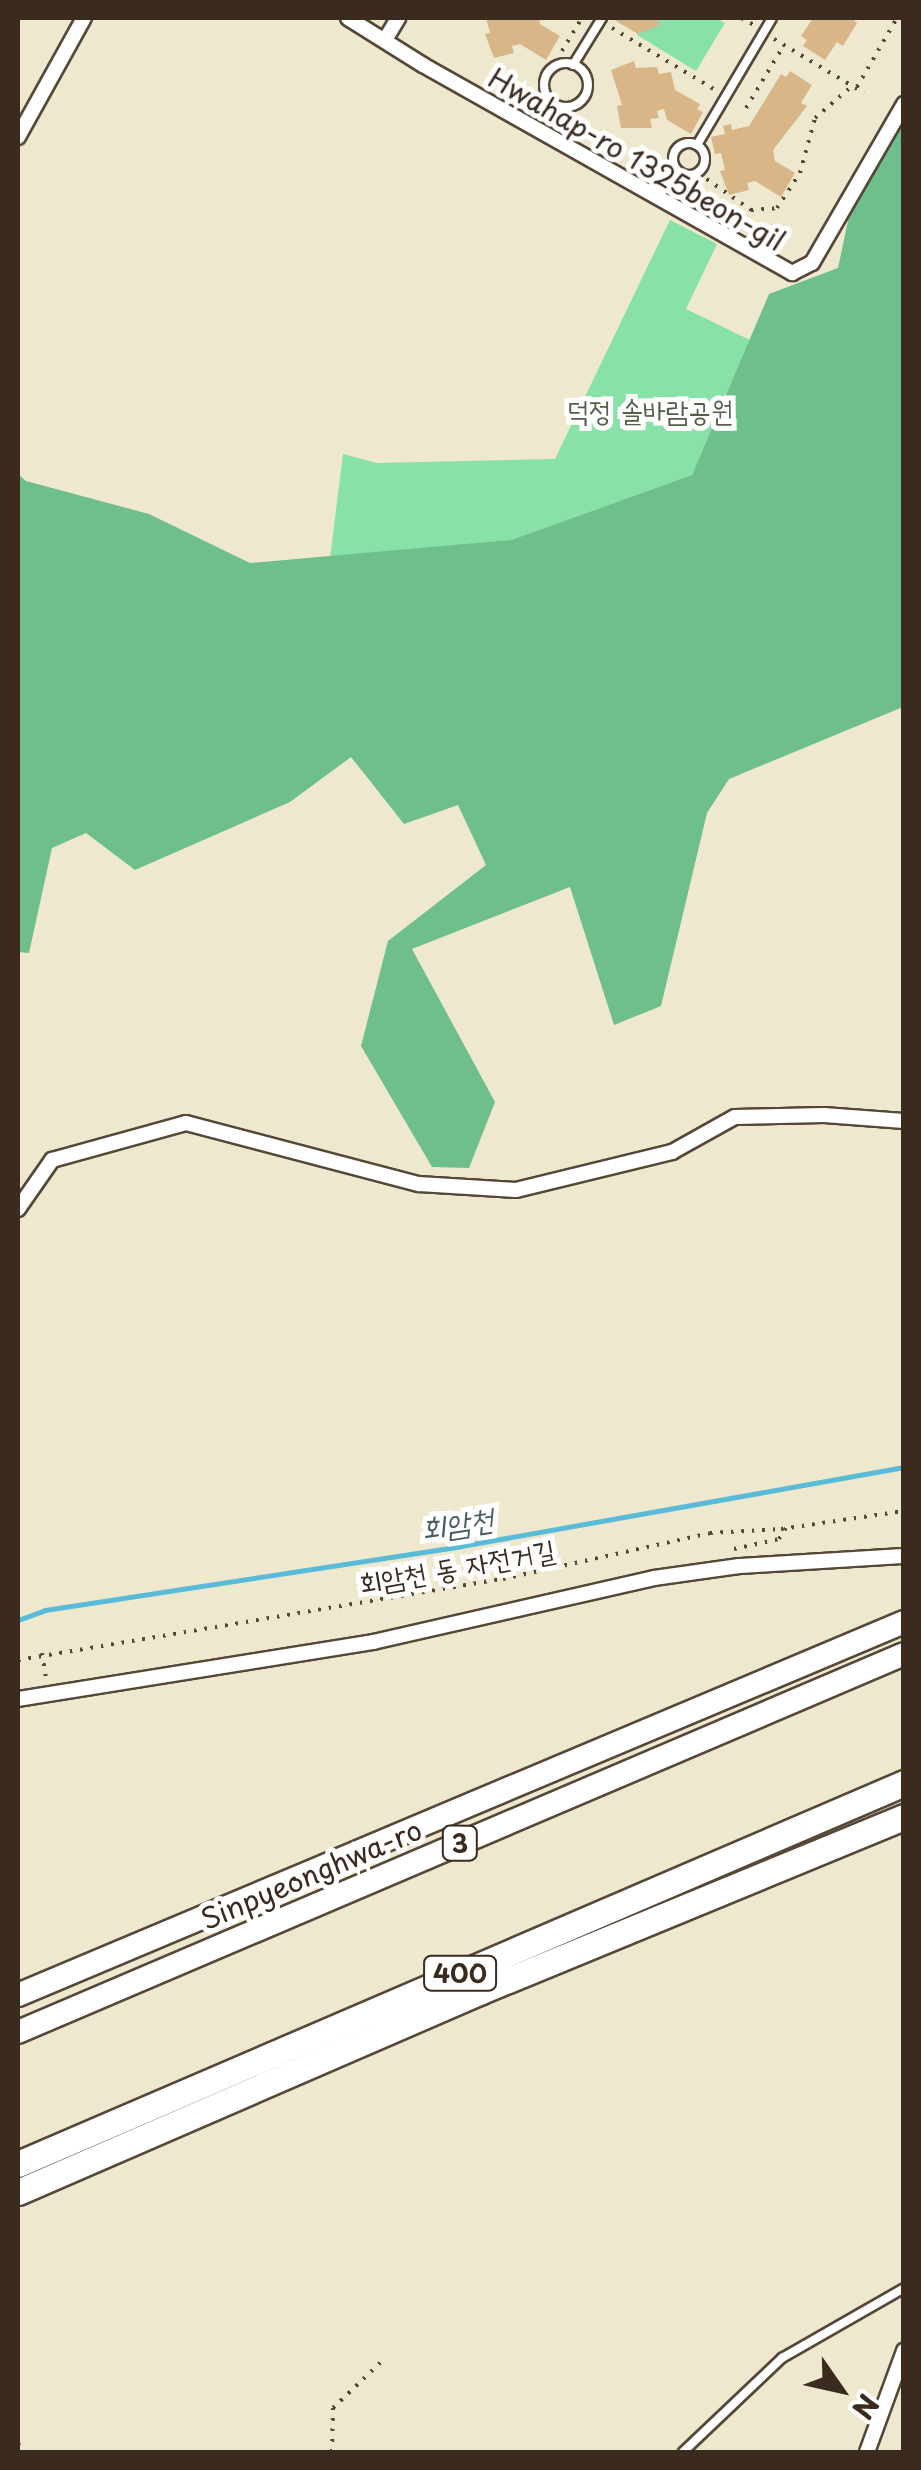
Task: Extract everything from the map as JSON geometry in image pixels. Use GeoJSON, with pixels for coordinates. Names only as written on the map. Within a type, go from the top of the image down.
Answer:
{"type":"FeatureCollection","features":[{"type":"Feature","properties":{"kind":"highway","name":"Sinpyeonghwa-ro"},"geometry":{"type":"LineString","coordinates":[[18,1995],[904,1622]]}},
{"type":"Feature","properties":{"kind":"highway","name":"Sinpyeonghwa-ro"},"geometry":{"type":"LineString","coordinates":[[18,2032],[904,1654]]}},
{"type":"Feature","properties":{"kind":"highway","name":"400"},"geometry":{"type":"LineString","coordinates":[[18,2164],[904,1782]]}},
{"type":"Feature","properties":{"kind":"highway","name":"400"},"geometry":{"type":"LineString","coordinates":[[18,2192],[479,1992],[904,1817]]}},
{"type":"Feature","properties":{"kind":"street"},"geometry":{"type":"LineString","coordinates":[[18,138],[84,18]]}},
{"type":"Feature","properties":{"kind":"street"},"geometry":{"type":"LineString","coordinates":[[348,18],[386,40],[398,18]]}},
{"type":"Feature","properties":{"kind":"street","name":"Hwahap-ro 1325beon-gil"},"geometry":{"type":"LineString","coordinates":[[386,40],[422,65],[792,273],[812,263],[904,104]]}},
{"type":"Feature","properties":{"kind":"street"},"geometry":{"type":"LineString","coordinates":[[18,1209],[52,1160],[186,1124],[420,1184],[516,1190],[672,1152],[734,1117],[824,1115],[904,1121]]}},
{"type":"Feature","properties":{"kind":"street"},"geometry":{"type":"LineString","coordinates":[[18,1699],[390,1638],[654,1578],[739,1566],[904,1556]]}},
{"type":"Feature","properties":{"kind":"street"},"geometry":{"type":"LineString","coordinates":[[867,2452],[904,2351]]}},
{"type":"Feature","properties":{"kind":"lane"},"geometry":{"type":"LineString","coordinates":[[573,64],[587,81],[585,96],[574,105],[560,106],[548,98],[545,78],[553,68],[573,64],[602,18]]}},
{"type":"Feature","properties":{"kind":"lane"},"geometry":{"type":"LineString","coordinates":[[697,145],[772,18]]}},
{"type":"Feature","properties":{"kind":"lane"},"geometry":{"type":"LineString","coordinates":[[697,145],[705,159],[698,172],[682,173],[674,159],[680,146],[697,145]]}},
{"type":"Feature","properties":{"kind":"lane"},"geometry":{"type":"LineString","coordinates":[[683,2452],[782,2358],[904,2288]]}},
{"type":"Feature","properties":{"kind":"path"},"geometry":{"type":"LineString","coordinates":[[562,51],[582,18]]}},
{"type":"Feature","properties":{"kind":"path"},"geometry":{"type":"LineString","coordinates":[[612,18],[607,26],[725,96]]}},
{"type":"Feature","properties":{"kind":"path"},"geometry":{"type":"LineString","coordinates":[[698,172],[751,210],[777,208],[796,183],[815,118],[854,88],[897,18]]}},
{"type":"Feature","properties":{"kind":"path"},"geometry":{"type":"LineString","coordinates":[[772,38],[864,94]]}},
{"type":"Feature","properties":{"kind":"path"},"geometry":{"type":"LineString","coordinates":[[746,108],[784,45]]}},
{"type":"Feature","properties":{"kind":"path","name":"회암천 동 자전거길"},"geometry":{"type":"LineString","coordinates":[[18,1660],[503,1579],[710,1533],[782,1529],[904,1511]]}},
{"type":"Feature","properties":{"kind":"path"},"geometry":{"type":"LineString","coordinates":[[42,1653],[48,1694]]}},
{"type":"Feature","properties":{"kind":"path"},"geometry":{"type":"LineString","coordinates":[[332,2452],[329,2428],[333,2408],[384,2360]]}},
{"type":"Feature","properties":{"kind":"path"},"geometry":{"type":"LineString","coordinates":[[18,2444],[22,2452]]}},
{"type":"Feature","properties":{"kind":"green space"},"geometry":{"type":"Polygon","coordinates":[[[648,18],[716,18],[725,23],[696,71],[637,35],[648,18]]]}},
{"type":"Feature","properties":{"kind":"green space"},"geometry":{"type":"Polygon","coordinates":[[[903,117],[903,707],[729,779],[707,813],[661,1006],[614,1025],[570,887],[412,949],[495,1102],[469,1168],[432,1167],[361,1046],[388,941],[486,865],[458,805],[404,824],[351,757],[290,802],[135,870],[86,833],[52,848],[29,953],[18,952],[18,474],[26,481],[149,514],[250,563],[511,540],[692,475],[769,294],[838,268],[849,216],[903,117]]]}},
{"type":"Feature","properties":{"kind":"green space","name":"덕정 솔바람공원"},"geometry":{"type":"Polygon","coordinates":[[[670,220],[717,244],[686,309],[750,340],[692,475],[511,540],[330,558],[343,454],[377,463],[555,459],[670,220]]]}},
{"type":"Feature","properties":{"kind":"building"},"geometry":{"type":"Polygon","coordinates":[[[486,18],[539,18],[540,24],[560,36],[546,60],[520,44],[512,46],[514,53],[494,58],[485,34],[490,33],[486,18]]]}},
{"type":"Feature","properties":{"kind":"building"},"geometry":{"type":"Polygon","coordinates":[[[611,18],[657,18],[660,25],[638,34],[611,18]]]}},
{"type":"Feature","properties":{"kind":"building"},"geometry":{"type":"Polygon","coordinates":[[[813,18],[852,18],[857,23],[843,46],[837,42],[825,60],[803,46],[807,40],[801,36],[813,18]]]}},
{"type":"Feature","properties":{"kind":"building"},"geometry":{"type":"Polygon","coordinates":[[[634,61],[636,68],[657,67],[659,74],[671,72],[675,90],[700,104],[697,109],[703,112],[691,134],[667,120],[664,109],[657,111],[659,118],[650,119],[652,128],[621,128],[617,106],[622,105],[611,70],[634,61]]]}},
{"type":"Feature","properties":{"kind":"building"},"geometry":{"type":"Polygon","coordinates":[[[790,71],[812,85],[801,103],[807,106],[773,150],[775,161],[795,173],[781,197],[755,181],[747,183],[749,190],[729,195],[720,171],[725,170],[721,153],[715,154],[711,137],[725,134],[723,126],[731,124],[732,130],[749,126],[781,74],[786,77],[790,71]]]}},
{"type":"Feature","properties":{"kind":"waterway","name":"회암천"},"geometry":{"type":"LineString","coordinates":[[18,1620],[45,1610],[461,1546],[904,1467]]}}]}
